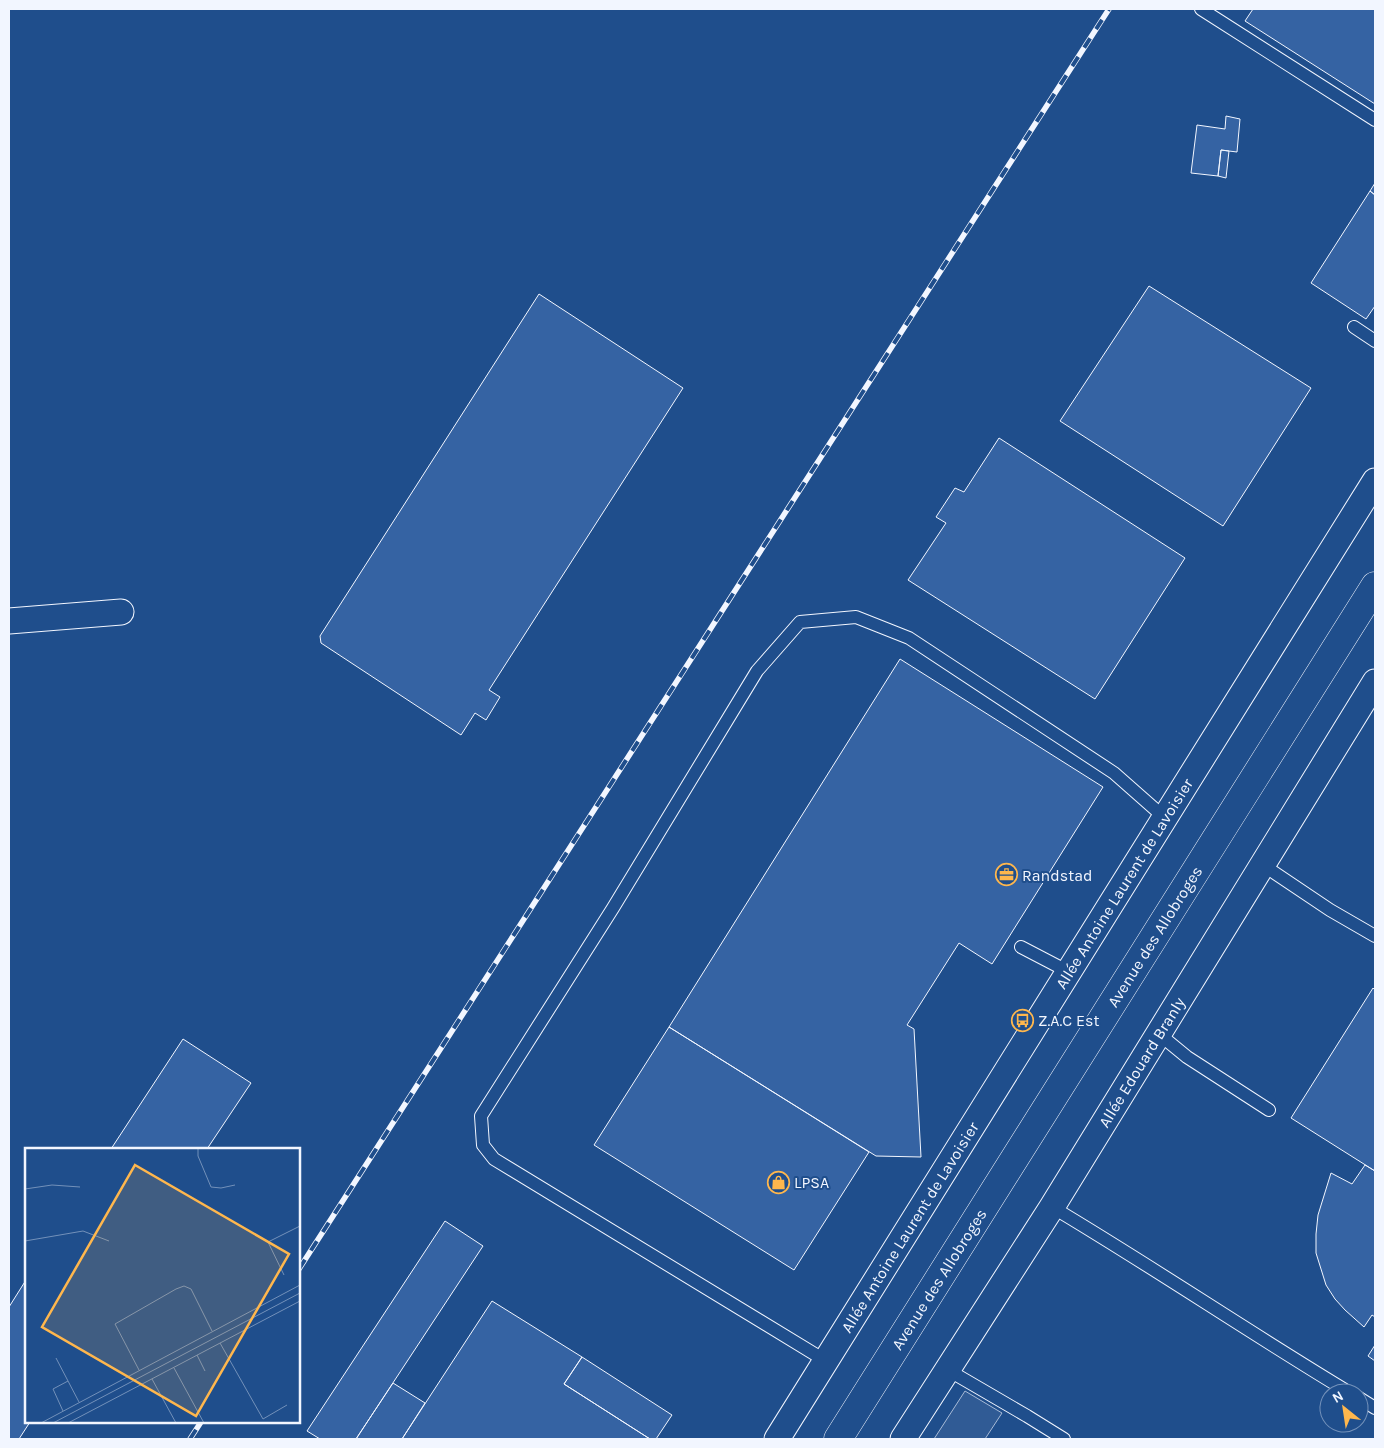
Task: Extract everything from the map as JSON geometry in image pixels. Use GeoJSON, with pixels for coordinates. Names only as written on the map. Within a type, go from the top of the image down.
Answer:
{"type":"FeatureCollection","features":[{"type":"Feature","properties":{"kind":"main road","name":"Avenue des Allobroges"},"geometry":{"type":"LineString","coordinates":[[838,1439],[1375,586]]}},
{"type":"Feature","properties":{"kind":"street","name":"Allée Antoine Laurent de Lavoisier"},"geometry":{"type":"LineString","coordinates":[[777,1439],[1375,481]]}},
{"type":"Feature","properties":{"kind":"street"},"geometry":{"type":"LineString","coordinates":[[9,622],[121,612]]}},
{"type":"Feature","properties":{"kind":"street","name":"Allée Edouard Branly"},"geometry":{"type":"LineString","coordinates":[[903,1439],[1052,1207],[1375,682]]}},
{"type":"Feature","properties":{"kind":"lane"},"geometry":{"type":"LineString","coordinates":[[1201,9],[1375,120]]}},
{"type":"Feature","properties":{"kind":"lane"},"geometry":{"type":"LineString","coordinates":[[1354,326],[1375,341]]}},
{"type":"Feature","properties":{"kind":"lane"},"geometry":{"type":"LineString","coordinates":[[826,1361],[494,1158],[483,1145],[481,1116],[613,908],[757,671],[800,622],[856,617],[909,638],[1114,773],[1165,818]]}},
{"type":"Feature","properties":{"kind":"lane"},"geometry":{"type":"LineString","coordinates":[[1263,865],[1330,910],[1375,936]]}},
{"type":"Feature","properties":{"kind":"lane"},"geometry":{"type":"LineString","coordinates":[[1021,948],[1068,972]]}},
{"type":"Feature","properties":{"kind":"lane"},"geometry":{"type":"LineString","coordinates":[[1159,1034],[1187,1057],[1269,1110]]}},
{"type":"Feature","properties":{"kind":"lane"},"geometry":{"type":"LineString","coordinates":[[1052,1207],[1108,1240],[1333,1383]]}},
{"type":"Feature","properties":{"kind":"lane"},"geometry":{"type":"LineString","coordinates":[[948,1370],[1064,1439]]}},
{"type":"Feature","properties":{"kind":"shaded area"},"geometry":{"type":"Polygon","coordinates":[[[965,1391],[1002,1413],[985,1439],[934,1439],[965,1391]]]}},
{"type":"Feature","properties":{"kind":"building"},"geometry":{"type":"Polygon","coordinates":[[[1253,9],[1375,9],[1375,104],[1245,21],[1253,9]]]}},
{"type":"Feature","properties":{"kind":"building"},"geometry":{"type":"Polygon","coordinates":[[[1226,116],[1240,119],[1237,152],[1221,150],[1218,176],[1191,173],[1197,125],[1225,129],[1226,116]]]}},
{"type":"Feature","properties":{"kind":"building"},"geometry":{"type":"Polygon","coordinates":[[[1221,150],[1229,151],[1226,178],[1218,176],[1221,150]]]}},
{"type":"Feature","properties":{"kind":"building"},"geometry":{"type":"Polygon","coordinates":[[[1375,183],[1375,195],[1370,191],[1375,183]]]}},
{"type":"Feature","properties":{"kind":"building"},"geometry":{"type":"Polygon","coordinates":[[[1370,191],[1375,195],[1375,306],[1366,319],[1311,283],[1370,191]]]}},
{"type":"Feature","properties":{"kind":"building"},"geometry":{"type":"Polygon","coordinates":[[[1149,286],[1311,388],[1223,526],[1060,421],[1149,286]]]}},
{"type":"Feature","properties":{"kind":"building"},"geometry":{"type":"Polygon","coordinates":[[[539,294],[683,388],[489,690],[500,697],[486,720],[475,713],[461,735],[321,643],[320,636],[539,294]]]}},
{"type":"Feature","properties":{"kind":"building"},"geometry":{"type":"Polygon","coordinates":[[[999,438],[1185,558],[1095,699],[908,580],[946,523],[936,517],[955,488],[964,492],[999,438]]]}},
{"type":"Feature","properties":{"kind":"building"},"geometry":{"type":"Polygon","coordinates":[[[900,659],[1103,787],[992,964],[959,943],[907,1025],[914,1029],[921,1157],[876,1156],[669,1027],[900,659]]]}},
{"type":"Feature","properties":{"kind":"building"},"geometry":{"type":"Polygon","coordinates":[[[1373,988],[1375,990],[1375,1171],[1291,1118],[1373,988]]]}},
{"type":"Feature","properties":{"kind":"building"},"geometry":{"type":"Polygon","coordinates":[[[669,1027],[869,1152],[794,1270],[594,1145],[669,1027]]]}},
{"type":"Feature","properties":{"kind":"building"},"geometry":{"type":"Polygon","coordinates":[[[183,1039],[251,1083],[208,1148],[112,1148],[183,1039]]]}},
{"type":"Feature","properties":{"kind":"building"},"geometry":{"type":"Polygon","coordinates":[[[1365,1165],[1375,1171],[1375,1317],[1372,1315],[1364,1327],[1335,1299],[1326,1285],[1316,1253],[1316,1234],[1318,1215],[1331,1173],[1352,1184],[1365,1165]]]}},
{"type":"Feature","properties":{"kind":"building"},"geometry":{"type":"Polygon","coordinates":[[[445,1221],[483,1246],[356,1439],[320,1439],[307,1431],[445,1221]]]}},
{"type":"Feature","properties":{"kind":"building"},"geometry":{"type":"Polygon","coordinates":[[[25,1282],[25,1423],[29,1423],[19,1439],[9,1439],[9,1307],[25,1282]]]}},
{"type":"Feature","properties":{"kind":"building"},"geometry":{"type":"Polygon","coordinates":[[[492,1301],[582,1357],[564,1384],[650,1439],[402,1439],[492,1301]]]}},
{"type":"Feature","properties":{"kind":"building"},"geometry":{"type":"Polygon","coordinates":[[[1375,1345],[1375,1361],[1368,1356],[1375,1345]]]}},
{"type":"Feature","properties":{"kind":"building"},"geometry":{"type":"Polygon","coordinates":[[[582,1357],[672,1415],[656,1439],[650,1439],[564,1384],[582,1357]]]}},
{"type":"Feature","properties":{"kind":"building"},"geometry":{"type":"Polygon","coordinates":[[[393,1383],[425,1403],[402,1439],[356,1439],[393,1383]]]}},
{"type":"Feature","properties":{"kind":"railway"},"geometry":{"type":"LineString","coordinates":[[300,1267],[1109,9]]}},
{"type":"Feature","properties":{"kind":"railway"},"geometry":{"type":"LineString","coordinates":[[190,1439],[200,1423]]}},
{"type":"Feature","properties":{"kind":"place","name":"Randstad"},"geometry":{"type":"Point","coordinates":[1006,875]}},
{"type":"Feature","properties":{"kind":"place","name":"Z.A.C Est"},"geometry":{"type":"Point","coordinates":[1022,1020]}},
{"type":"Feature","properties":{"kind":"place","name":"LPSA"},"geometry":{"type":"Point","coordinates":[778,1182]}}]}
